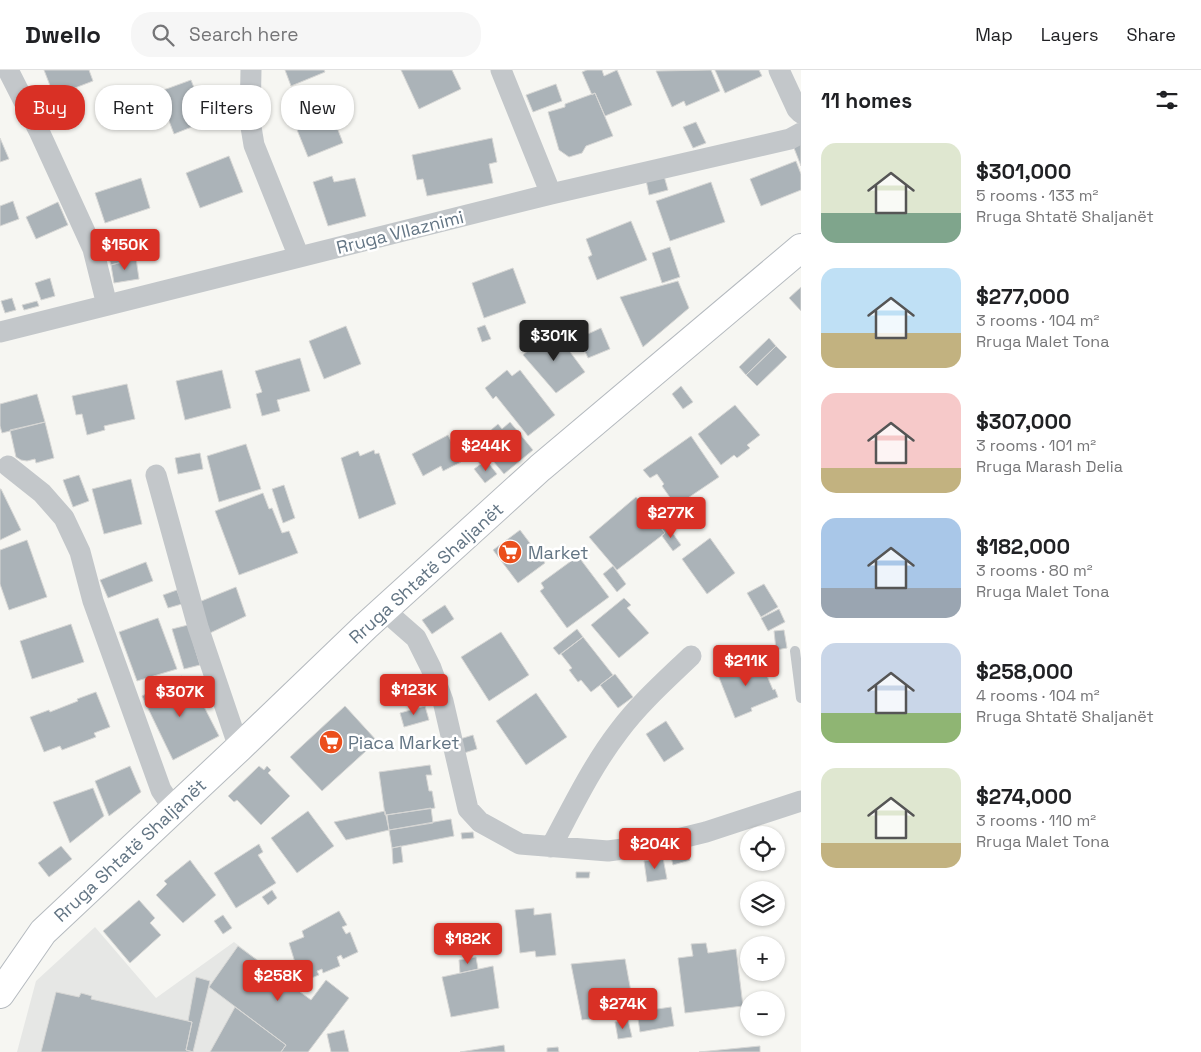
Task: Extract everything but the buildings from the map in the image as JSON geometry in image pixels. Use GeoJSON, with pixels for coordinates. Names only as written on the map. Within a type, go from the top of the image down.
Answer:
{"type":"FeatureCollection","features":[{"type":"Feature","properties":{"kind":"main road","name":"Rruga Shtatë Shaljanët"},"geometry":{"type":"LineString","coordinates":[[0,994],[43,932],[384,610],[540,468],[801,248]]}},
{"type":"Feature","properties":{"kind":"main road","name":"Rruga Shtatë Shaljanët"},"geometry":{"type":"LineString","coordinates":[[0,957],[43,932]]}},
{"type":"Feature","properties":{"kind":"street"},"geometry":{"type":"LineString","coordinates":[[8,70],[39,131],[93,249],[107,305]]}},
{"type":"Feature","properties":{"kind":"street"},"geometry":{"type":"LineString","coordinates":[[251,70],[250,121],[254,144],[299,257]]}},
{"type":"Feature","properties":{"kind":"street"},"geometry":{"type":"LineString","coordinates":[[501,70],[551,194]]}},
{"type":"Feature","properties":{"kind":"street"},"geometry":{"type":"LineString","coordinates":[[779,70],[797,109],[801,113]]}},
{"type":"Feature","properties":{"kind":"street","name":"Rruga Vllaznimi"},"geometry":{"type":"LineString","coordinates":[[0,332],[551,194],[790,139],[801,134]]}},
{"type":"Feature","properties":{"kind":"street"},"geometry":{"type":"LineString","coordinates":[[8,466],[42,493],[64,518],[80,552],[93,601],[161,790],[174,809]]}},
{"type":"Feature","properties":{"kind":"street"},"geometry":{"type":"LineString","coordinates":[[156,475],[198,627],[239,748]]}},
{"type":"Feature","properties":{"kind":"street"},"geometry":{"type":"LineString","coordinates":[[384,610],[416,638],[431,668],[443,701],[468,809],[480,822],[520,844],[608,851],[653,845],[706,832],[801,801]]}},
{"type":"Feature","properties":{"kind":"street"},"geometry":{"type":"LineString","coordinates":[[551,847],[587,780],[619,732],[647,698],[691,656]]}},
{"type":"Feature","properties":{"kind":"lane"},"geometry":{"type":"LineString","coordinates":[[795,651],[801,698]]}},
{"type":"Feature","properties":{"kind":"shaded area"},"geometry":{"type":"Polygon","coordinates":[[[95,927],[156,998],[234,942],[311,1000],[326,980],[349,998],[308,1052],[17,1052],[36,981],[95,927]]]}},
{"type":"Feature","properties":{"kind":"place","name":"Market"},"geometry":{"type":"Point","coordinates":[510,552]}},
{"type":"Feature","properties":{"kind":"place","name":"Piaca Market"},"geometry":{"type":"Point","coordinates":[331,742]}}]}
